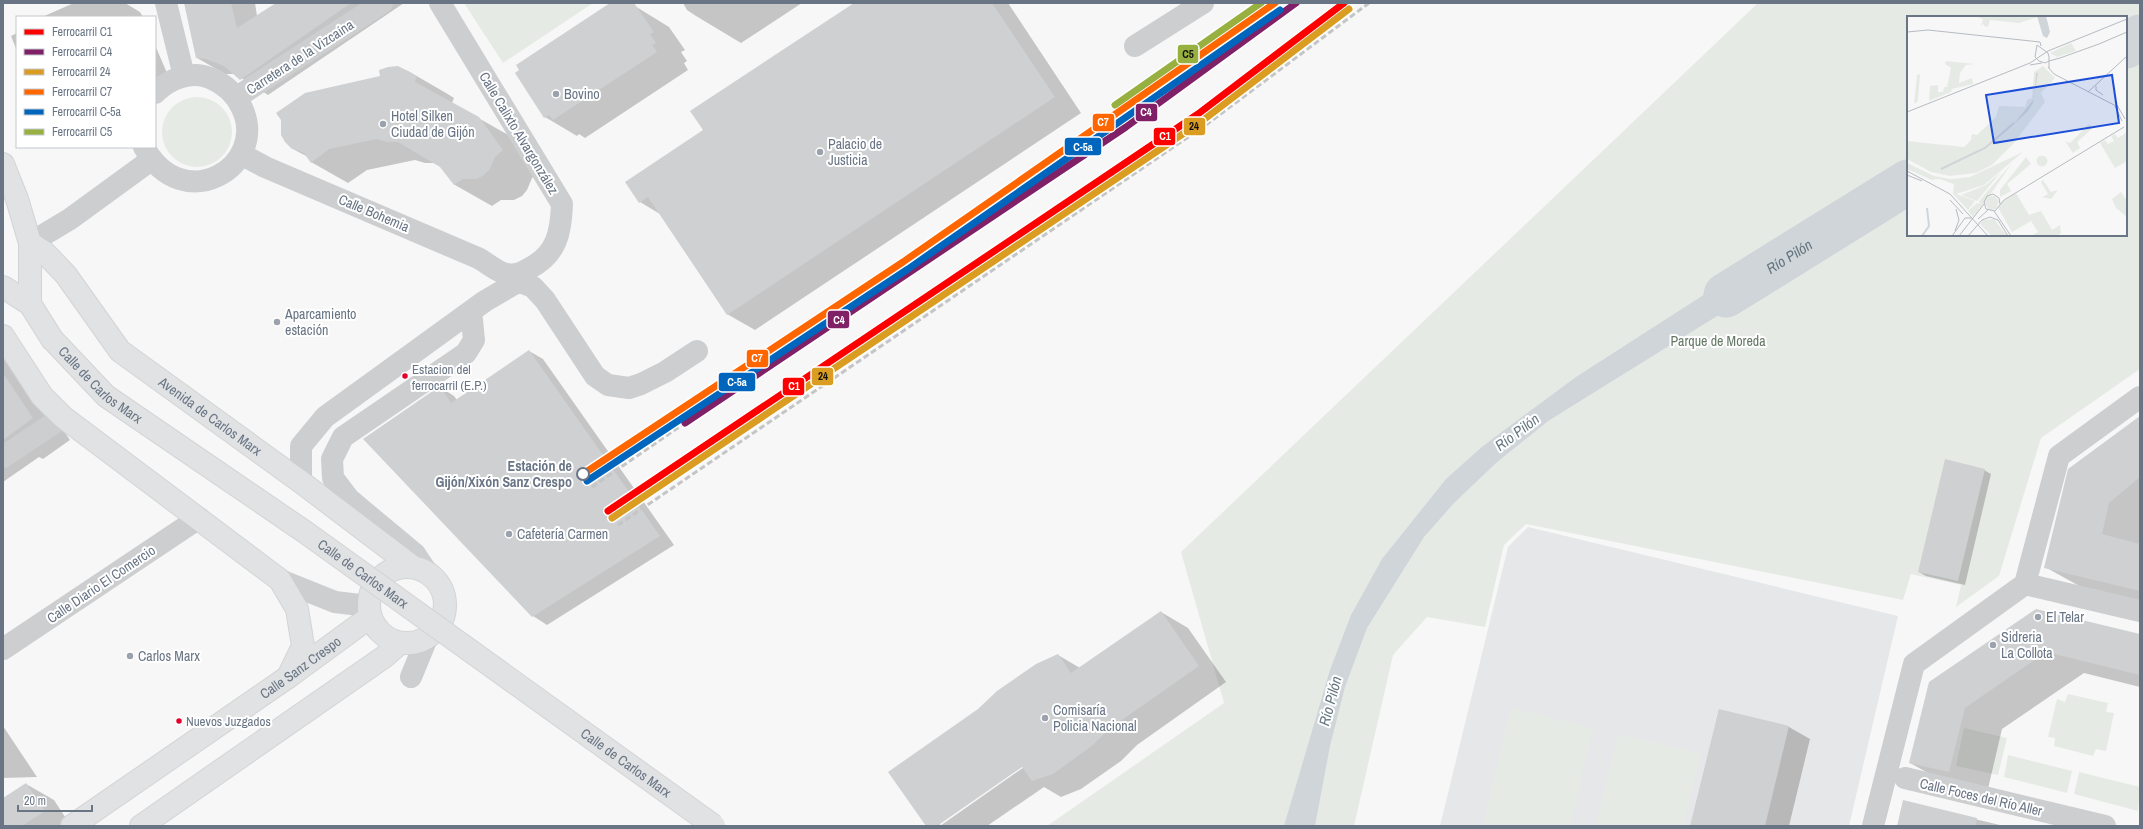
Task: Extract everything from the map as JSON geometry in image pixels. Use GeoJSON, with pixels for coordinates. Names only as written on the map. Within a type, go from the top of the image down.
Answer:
{"type":"FeatureCollection","features":[{"type":"Feature","properties":{"kind":"main road"},"geometry":{"type":"LineString","coordinates":[[3,164],[17,199],[30,243],[30,304]]}},
{"type":"Feature","properties":{"kind":"main road","name":"Avenida de Carlos Marx"},"geometry":{"type":"LineString","coordinates":[[30,243],[45,253],[66,275],[120,351],[420,570]]}},
{"type":"Feature","properties":{"kind":"main road","name":"Calle de Carlos Marx"},"geometry":{"type":"LineString","coordinates":[[3,287],[30,304],[52,339],[106,396],[305,532],[714,826]]}},
{"type":"Feature","properties":{"kind":"main road"},"geometry":{"type":"LineString","coordinates":[[3,336],[42,396],[63,417],[280,580],[297,609],[304,646],[288,677]]}},
{"type":"Feature","properties":{"kind":"main road"},"geometry":{"type":"LineString","coordinates":[[399,567],[420,570],[438,583],[445,597],[445,611],[440,626],[427,638],[416,642],[400,643],[385,637],[375,627],[369,611],[369,598],[374,584],[385,573],[399,567]]}},
{"type":"Feature","properties":{"kind":"main road","name":"Calle Sanz Crespo"},"geometry":{"type":"LineString","coordinates":[[72,826],[288,677],[369,611]]}},
{"type":"Feature","properties":{"kind":"main road"},"geometry":{"type":"LineString","coordinates":[[141,826],[384,657],[400,643]]}},
{"type":"Feature","properties":{"kind":"street"},"geometry":{"type":"LineString","coordinates":[[166,3],[184,76]]}},
{"type":"Feature","properties":{"kind":"street","name":"Carretera de la Vizcaína"},"geometry":{"type":"LineString","coordinates":[[237,97],[382,3]]}},
{"type":"Feature","properties":{"kind":"street","name":"Calle Calixto Alvargonzález"},"geometry":{"type":"LineString","coordinates":[[440,3],[562,204],[561,227],[550,254],[523,276]]}},
{"type":"Feature","properties":{"kind":"street"},"geometry":{"type":"LineString","coordinates":[[1135,46],[1203,3]]}},
{"type":"Feature","properties":{"kind":"street"},"geometry":{"type":"LineString","coordinates":[[30,243],[70,219],[148,154],[161,170],[175,178],[191,182],[209,180],[227,171],[241,154],[247,136],[246,117],[237,97],[222,83],[206,76],[184,76],[164,84],[156,92]]}},
{"type":"Feature","properties":{"kind":"street","name":"Calle Bohemia"},"geometry":{"type":"LineString","coordinates":[[241,154],[265,167],[523,276],[545,300],[595,376],[608,386],[629,388],[641,384],[665,372],[698,351]]}},
{"type":"Feature","properties":{"kind":"street"},"geometry":{"type":"LineString","coordinates":[[420,570],[415,554],[349,499],[333,478],[332,459],[343,437],[466,353],[474,340],[478,306],[491,282],[487,270],[478,258]]}},
{"type":"Feature","properties":{"kind":"street"},"geometry":{"type":"LineString","coordinates":[[301,482],[301,446],[325,417],[478,306],[523,276]]}},
{"type":"Feature","properties":{"kind":"street"},"geometry":{"type":"LineString","coordinates":[[1873,826],[1914,664],[2025,584],[2059,456],[2140,397]]}},
{"type":"Feature","properties":{"kind":"street"},"geometry":{"type":"LineString","coordinates":[[3,457],[63,417]]}},
{"type":"Feature","properties":{"kind":"street","name":"Calle Diario El Comercio"},"geometry":{"type":"LineString","coordinates":[[3,649],[199,518]]}},
{"type":"Feature","properties":{"kind":"street"},"geometry":{"type":"LineString","coordinates":[[280,580],[335,602],[369,611]]}},
{"type":"Feature","properties":{"kind":"street"},"geometry":{"type":"LineString","coordinates":[[2025,584],[2140,611]]}},
{"type":"Feature","properties":{"kind":"street"},"geometry":{"type":"LineString","coordinates":[[412,677],[427,638]]}},
{"type":"Feature","properties":{"kind":"street","name":"Calle Foces del Río Aller"},"geometry":{"type":"LineString","coordinates":[[1905,778],[2105,826]]}},
{"type":"Feature","properties":{"kind":"shaded area"},"geometry":{"type":"Polygon","coordinates":[[[1528,527],[1898,616],[1849,826],[1440,826],[1508,547],[1528,527]]]}},
{"type":"Feature","properties":{"kind":"green space"},"geometry":{"type":"Polygon","coordinates":[[[464,3],[593,3],[503,63],[464,3]]]}},
{"type":"Feature","properties":{"kind":"green space","name":"Parque de Moreda"},"geometry":{"type":"Polygon","coordinates":[[[1758,3],[2140,3],[2140,369],[2041,438],[1999,576],[1956,607],[1961,585],[1911,574],[1903,600],[1526,524],[1504,545],[1485,627],[1427,617],[1393,655],[1354,826],[1047,826],[1224,703],[1181,552],[1758,3]]]}},
{"type":"Feature","properties":{"kind":"green space"},"geometry":{"type":"Polygon","coordinates":[[[190,97],[204,97],[217,103],[226,112],[232,125],[230,145],[222,157],[204,167],[190,167],[177,161],[168,152],[162,139],[162,125],[168,112],[177,103],[190,97]]]}},
{"type":"Feature","properties":{"kind":"green space"},"geometry":{"type":"Polygon","coordinates":[[[2068,694],[2108,703],[2106,712],[2114,713],[2106,751],[2096,749],[2093,756],[2054,746],[2055,738],[2048,737],[2057,699],[2065,702],[2068,694]]]}},
{"type":"Feature","properties":{"kind":"green space"},"geometry":{"type":"Polygon","coordinates":[[[1511,708],[1593,728],[1570,826],[1483,826],[1511,708]]]}},
{"type":"Feature","properties":{"kind":"green space"},"geometry":{"type":"Polygon","coordinates":[[[1964,728],[2007,738],[1998,775],[1956,766],[1964,728]]]}},
{"type":"Feature","properties":{"kind":"green space"},"geometry":{"type":"Polygon","coordinates":[[[1618,734],[1701,754],[1683,826],[1596,826],[1618,734]]]}},
{"type":"Feature","properties":{"kind":"green space"},"geometry":{"type":"Polygon","coordinates":[[[2008,755],[2072,771],[2067,793],[2004,777],[2008,755]]]}},
{"type":"Feature","properties":{"kind":"green space"},"geometry":{"type":"Polygon","coordinates":[[[2079,772],[2140,787],[2138,811],[2074,794],[2079,772]]]}},
{"type":"Feature","properties":{"kind":"water"},"geometry":{"type":"Polygon","coordinates":[[[1772,251],[1785,274],[1548,421],[1496,463],[1454,503],[1424,537],[1367,628],[1345,687],[1330,746],[1315,826],[1284,826],[1330,670],[1351,615],[1382,559],[1446,479],[1483,446],[1576,377],[1772,251]]]}},
{"type":"Feature","properties":{"kind":"building"},"geometry":{"type":"Polygon","coordinates":[[[184,3],[231,3],[237,28],[276,3],[351,3],[240,80],[224,66],[206,59],[196,58],[184,3]]]}},
{"type":"Feature","properties":{"kind":"building"},"geometry":{"type":"Polygon","coordinates":[[[610,3],[634,3],[654,32],[650,34],[656,43],[652,45],[657,52],[553,120],[549,115],[544,118],[515,73],[519,70],[516,65],[610,3]]]}},
{"type":"Feature","properties":{"kind":"building","name":"Palacio de Justicia"},"geometry":{"type":"Polygon","coordinates":[[[854,3],[992,3],[1055,97],[727,315],[648,197],[639,203],[625,182],[703,130],[690,111],[854,3]]]}},
{"type":"Feature","properties":{"kind":"building","name":"Hotel Silken Ciudad de Gijón"},"geometry":{"type":"Polygon","coordinates":[[[398,66],[417,76],[415,82],[479,117],[503,150],[495,157],[490,169],[484,175],[477,179],[463,179],[454,185],[440,167],[398,142],[387,142],[377,139],[329,149],[311,163],[304,153],[291,148],[285,142],[281,135],[281,120],[276,113],[305,93],[380,76],[379,70],[398,66]]]}},
{"type":"Feature","properties":{"kind":"building","name":"Estación de Gijón/Xixón Sanz Crespo"},"geometry":{"type":"Polygon","coordinates":[[[529,350],[660,536],[532,617],[363,439],[440,386],[451,403],[529,350]]]}},
{"type":"Feature","properties":{"kind":"building"},"geometry":{"type":"Polygon","coordinates":[[[3,373],[33,418],[3,440],[3,373]]]}},
{"type":"Feature","properties":{"kind":"building"},"geometry":{"type":"Polygon","coordinates":[[[2140,416],[2140,477],[2109,503],[2102,534],[2140,544],[2140,591],[2044,568],[2068,469],[2140,416]]]}},
{"type":"Feature","properties":{"kind":"building"},"geometry":{"type":"Polygon","coordinates":[[[1945,459],[1985,469],[1958,581],[1918,572],[1945,459]]]}},
{"type":"Feature","properties":{"kind":"building"},"geometry":{"type":"Polygon","coordinates":[[[2036,609],[2140,634],[2140,675],[2046,652],[1965,708],[1949,772],[1909,763],[1929,682],[2036,609]]]}},
{"type":"Feature","properties":{"kind":"building","name":"Comisaría Policia Nacional"},"geometry":{"type":"Polygon","coordinates":[[[1161,611],[1199,666],[1109,729],[1093,745],[1053,774],[1032,781],[1022,767],[937,826],[926,826],[888,772],[978,709],[997,691],[1036,664],[1058,654],[1071,673],[1161,611]]]}},
{"type":"Feature","properties":{"kind":"building"},"geometry":{"type":"Polygon","coordinates":[[[1719,709],[1789,726],[1765,826],[1690,826],[1719,709]]]}},
{"type":"Feature","properties":{"kind":"building"},"geometry":{"type":"Polygon","coordinates":[[[26,783],[45,811],[22,826],[3,826],[3,798],[26,783]]]}},
{"type":"Feature","properties":{"kind":"building"},"geometry":{"type":"Polygon","coordinates":[[[1903,800],[1977,818],[1976,826],[1897,826],[1903,800]]]}},
{"type":"Feature","properties":{"kind":"waterway","name":"Río Pilón"},"geometry":{"type":"LineString","coordinates":[[2127,45],[2140,37]]}},
{"type":"Feature","properties":{"kind":"waterway","name":"Río Pilón"},"geometry":{"type":"LineString","coordinates":[[1726,295],[1907,183]]}},
{"type":"Feature","properties":{"kind":"railway"},"geometry":{"type":"LineString","coordinates":[[618,525],[1206,125],[1369,3]]}},
{"type":"Feature","properties":{"kind":"railway"},"geometry":{"type":"LineString","coordinates":[[910,271],[1011,188]]}},
{"type":"Feature","properties":{"kind":"railway"},"geometry":{"type":"LineString","coordinates":[[592,487],[685,423]]}},
{"type":"Feature","properties":{"kind":"rail line","name":"C5"},"geometry":{"type":"LineString","coordinates":[[1115,105],[1261,3]]}},
{"type":"Feature","properties":{"kind":"rail line","name":"C7"},"geometry":{"type":"LineString","coordinates":[[583,474],[903,262],[1275,3]]}},
{"type":"Feature","properties":{"kind":"rail line","name":"C4"},"geometry":{"type":"LineString","coordinates":[[685,423],[1126,127],[1296,3]]}},
{"type":"Feature","properties":{"kind":"rail line","name":"C1"},"geometry":{"type":"LineString","coordinates":[[608,511],[1198,114],[1344,3]]}},
{"type":"Feature","properties":{"kind":"rail line","name":"24"},"geometry":{"type":"LineString","coordinates":[[612,518],[1202,121],[1349,9]]}},
{"type":"Feature","properties":{"kind":"rail line","name":"C-5a"},"geometry":{"type":"LineString","coordinates":[[587,481],[908,269],[1280,10]]}},
{"type":"Feature","properties":{"kind":"place","name":"Bovino"},"geometry":{"type":"Point","coordinates":[556,94]}},
{"type":"Feature","properties":{"kind":"place","name":"Hotel Silken Ciudad de Gijón"},"geometry":{"type":"Point","coordinates":[383,124]}},
{"type":"Feature","properties":{"kind":"place","name":"Palacio de Justicia"},"geometry":{"type":"Point","coordinates":[820,152]}},
{"type":"Feature","properties":{"kind":"place","name":"Aparcamiento estación"},"geometry":{"type":"Point","coordinates":[277,322]}},
{"type":"Feature","properties":{"kind":"place","name":"Estacion del ferrocarril (E.P.)"},"geometry":{"type":"Point","coordinates":[405,376]}},
{"type":"Feature","properties":{"kind":"place","name":"Estación de Gijón/Xixón Sanz Crespo"},"geometry":{"type":"Point","coordinates":[583,474]}},
{"type":"Feature","properties":{"kind":"place","name":"Cafetería Carmen"},"geometry":{"type":"Point","coordinates":[509,534]}},
{"type":"Feature","properties":{"kind":"place","name":"El Telar"},"geometry":{"type":"Point","coordinates":[2038,617]}},
{"type":"Feature","properties":{"kind":"place","name":"Sidreria La Collota"},"geometry":{"type":"Point","coordinates":[1993,645]}},
{"type":"Feature","properties":{"kind":"place","name":"Carlos Marx"},"geometry":{"type":"Point","coordinates":[130,656]}},
{"type":"Feature","properties":{"kind":"place","name":"Comisaría Policia Nacional"},"geometry":{"type":"Point","coordinates":[1045,718]}},
{"type":"Feature","properties":{"kind":"place","name":"Nuevos Juzgados"},"geometry":{"type":"Point","coordinates":[179,721]}}]}
